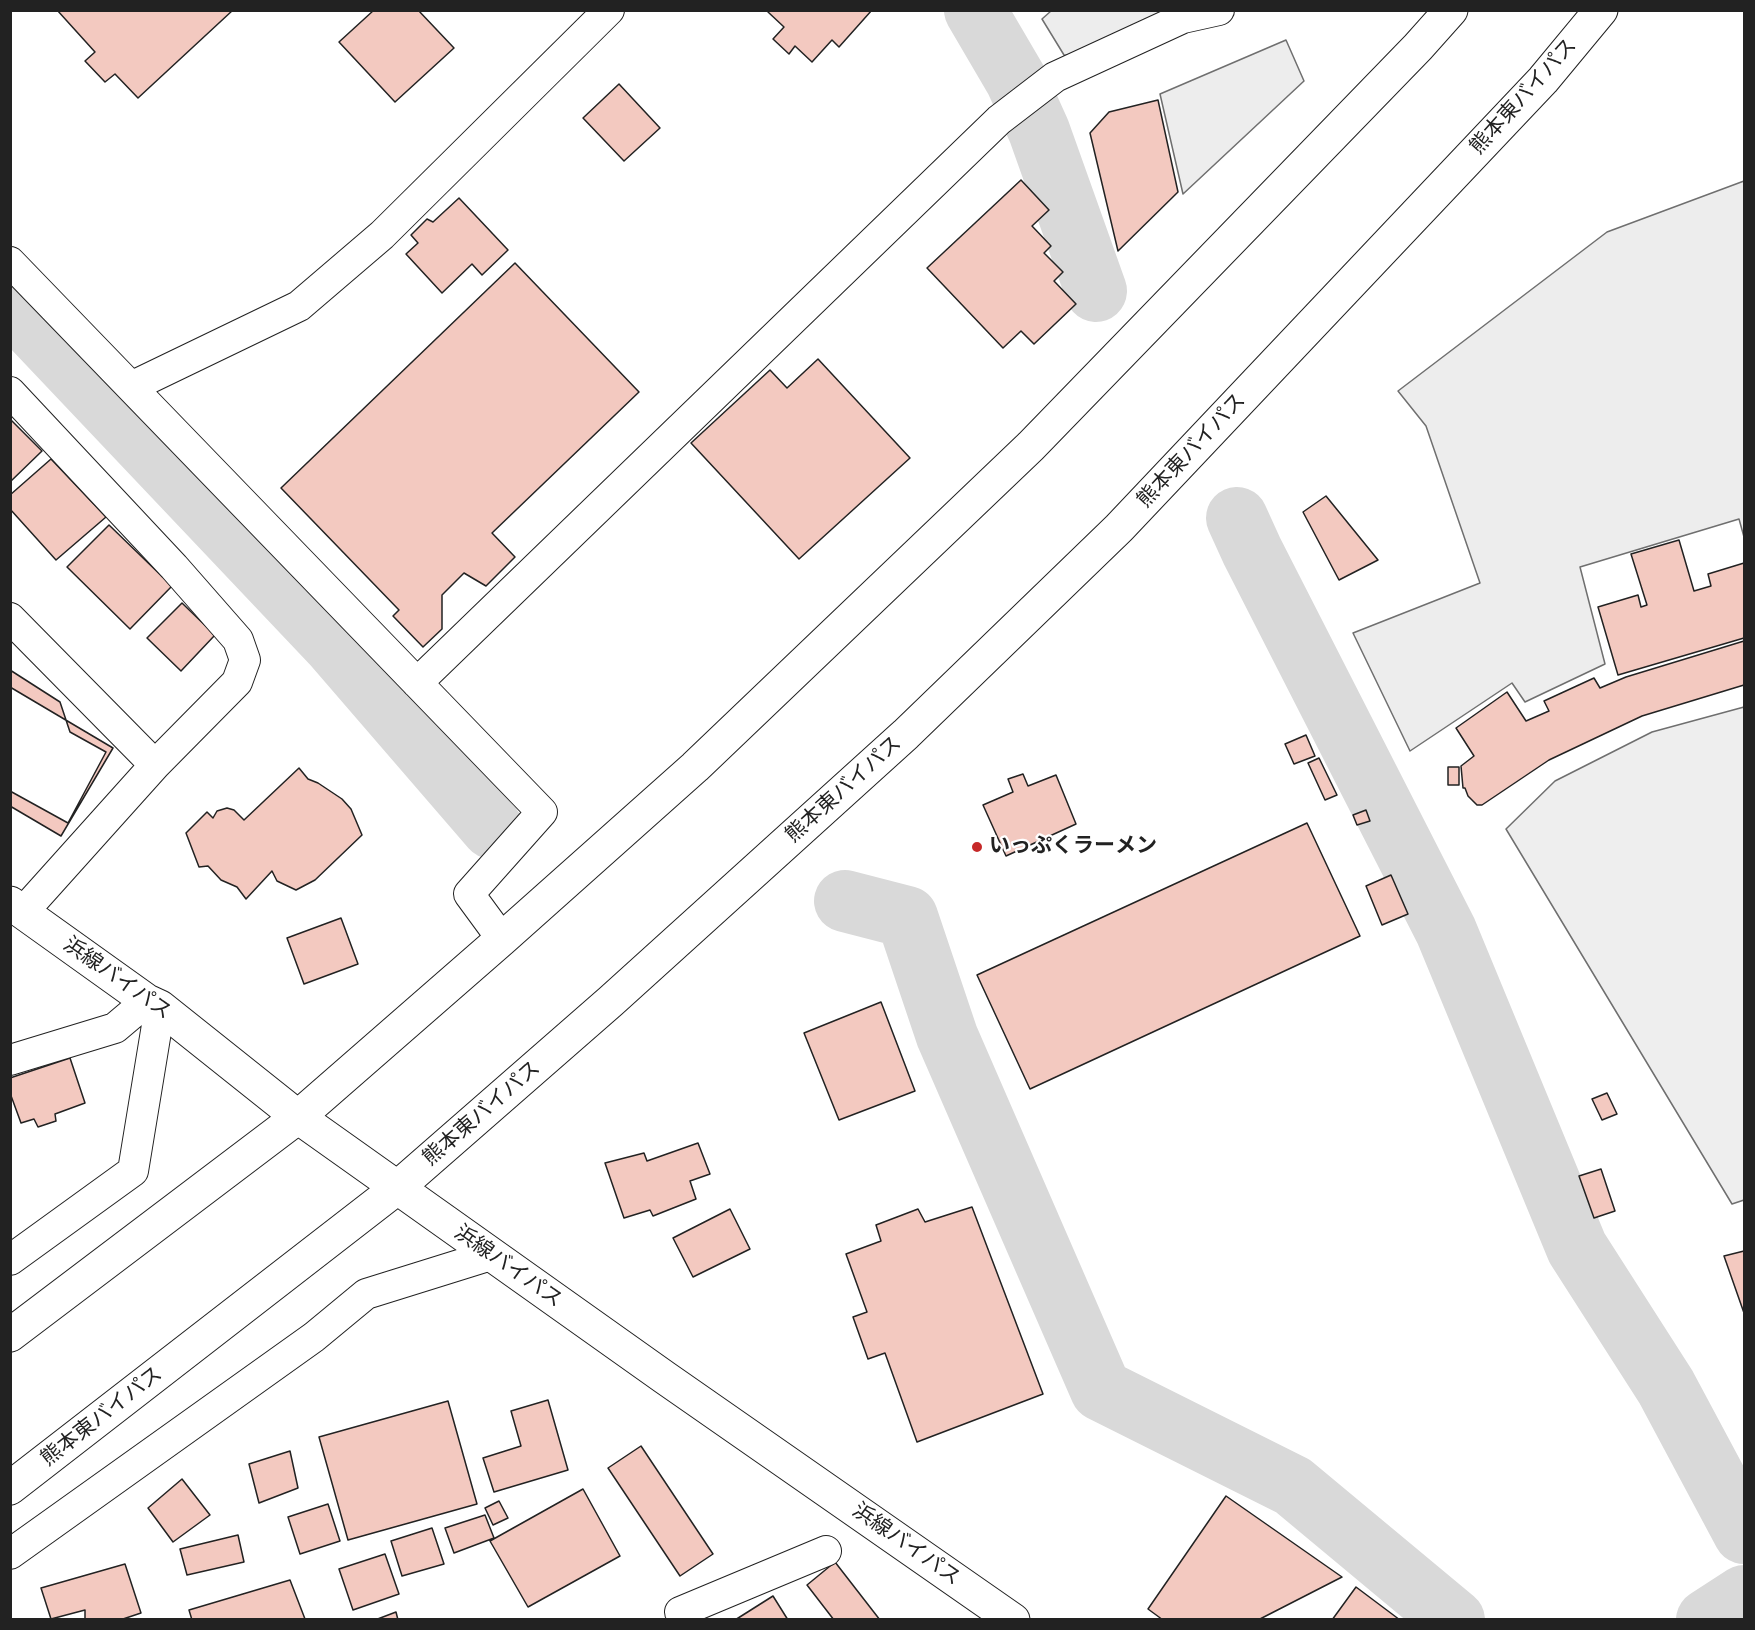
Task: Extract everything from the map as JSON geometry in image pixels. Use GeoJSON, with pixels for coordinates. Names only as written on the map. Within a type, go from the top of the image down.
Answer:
{"type":"FeatureCollection","features":[{"type":"Feature","properties":{"kind":"highway"},"geometry":{"type":"LineString","coordinates":[[10,1335],[298,1117],[695,767],[1031,446],[1452,10]]}},
{"type":"Feature","properties":{"kind":"highway","name":"熊本東バイパス"},"geometry":{"type":"LineString","coordinates":[[10,1488],[397,1188],[611,1001],[897,742],[1119,528],[1543,80],[1601,10]]}},
{"type":"Feature","properties":{"kind":"highway","name":"浜線バイパス"},"geometry":{"type":"LineString","coordinates":[[16,908],[154,1004],[298,1117],[397,1188],[1013,1620]]}},
{"type":"Feature","properties":{"kind":"street"},"geometry":{"type":"LineString","coordinates":[[131,387],[300,306],[382,235],[609,10]]}},
{"type":"Feature","properties":{"kind":"street"},"geometry":{"type":"LineString","coordinates":[[417,683],[999,120],[1055,78],[1183,18],[1219,10]]}},
{"type":"Feature","properties":{"kind":"street"},"geometry":{"type":"LineString","coordinates":[[1418,47],[1437,10]]}},
{"type":"Feature","properties":{"kind":"street"},"geometry":{"type":"LineString","coordinates":[[10,262],[542,812],[470,894],[502,939]]}},
{"type":"Feature","properties":{"kind":"street"},"geometry":{"type":"LineString","coordinates":[[10,392],[174,567],[238,639],[244,660],[237,682],[16,908]]}},
{"type":"Feature","properties":{"kind":"street"},"geometry":{"type":"LineString","coordinates":[[10,618],[155,765]]}},
{"type":"Feature","properties":{"kind":"street"},"geometry":{"type":"LineString","coordinates":[[10,1060],[115,1028],[154,1004]]}},
{"type":"Feature","properties":{"kind":"street"},"geometry":{"type":"LineString","coordinates":[[10,1260],[133,1171],[154,1004]]}},
{"type":"Feature","properties":{"kind":"street"},"geometry":{"type":"LineString","coordinates":[[10,1554],[314,1337],[366,1294],[491,1255]]}},
{"type":"Feature","properties":{"kind":"street"},"geometry":{"type":"LineString","coordinates":[[686,1620],[680,1612],[826,1551]]}},
{"type":"Feature","properties":{"kind":"shaded area"},"geometry":{"type":"Polygon","coordinates":[[[1051,11],[1173,11],[1079,56],[1064,55],[1042,19],[1051,11]]]}},
{"type":"Feature","properties":{"kind":"shaded area"},"geometry":{"type":"Polygon","coordinates":[[[1286,40],[1304,81],[1183,194],[1160,94],[1286,40]]]}},
{"type":"Feature","properties":{"kind":"shaded area"},"geometry":{"type":"Polygon","coordinates":[[[1744,181],[1744,537],[1739,519],[1580,567],[1605,664],[1525,702],[1512,683],[1410,751],[1353,633],[1480,583],[1426,426],[1398,391],[1607,232],[1744,181]]]}},
{"type":"Feature","properties":{"kind":"shaded area"},"geometry":{"type":"Polygon","coordinates":[[[1744,707],[1744,1200],[1732,1204],[1506,829],[1555,781],[1652,732],[1744,707]]]}},
{"type":"Feature","properties":{"kind":"building"},"geometry":{"type":"Polygon","coordinates":[[[57,10],[233,10],[138,98],[115,74],[105,82],[85,61],[95,52],[57,10]]]}},
{"type":"Feature","properties":{"kind":"building"},"geometry":{"type":"Polygon","coordinates":[[[374,10],[418,10],[454,48],[395,102],[339,42],[374,10]]]}},
{"type":"Feature","properties":{"kind":"building"},"geometry":{"type":"Polygon","coordinates":[[[769,10],[872,10],[839,47],[832,40],[812,62],[795,46],[789,54],[773,39],[784,27],[768,12],[769,10]]]}},
{"type":"Feature","properties":{"kind":"building"},"geometry":{"type":"Polygon","coordinates":[[[619,84],[660,128],[624,161],[583,118],[619,84]]]}},
{"type":"Feature","properties":{"kind":"building"},"geometry":{"type":"Polygon","coordinates":[[[1158,100],[1178,192],[1118,251],[1090,133],[1109,112],[1158,100]]]}},
{"type":"Feature","properties":{"kind":"building"},"geometry":{"type":"Polygon","coordinates":[[[1021,180],[1049,210],[1032,226],[1051,246],[1044,253],[1063,272],[1054,281],[1076,304],[1034,344],[1021,331],[1003,348],[927,268],[1021,180]]]}},
{"type":"Feature","properties":{"kind":"building"},"geometry":{"type":"Polygon","coordinates":[[[459,198],[508,250],[482,275],[472,264],[442,293],[406,254],[418,243],[411,235],[427,219],[433,222],[459,198]]]}},
{"type":"Feature","properties":{"kind":"building"},"geometry":{"type":"Polygon","coordinates":[[[515,263],[639,392],[492,533],[515,557],[486,586],[464,573],[442,595],[442,629],[423,647],[393,616],[399,610],[281,488],[515,263]]]}},
{"type":"Feature","properties":{"kind":"building"},"geometry":{"type":"Polygon","coordinates":[[[818,359],[910,458],[799,559],[691,443],[770,370],[787,388],[818,359]]]}},
{"type":"Feature","properties":{"kind":"building"},"geometry":{"type":"Polygon","coordinates":[[[10,419],[42,451],[10,482],[10,419]]]}},
{"type":"Feature","properties":{"kind":"building"},"geometry":{"type":"Polygon","coordinates":[[[51,459],[106,517],[56,560],[10,509],[10,495],[51,459]]]}},
{"type":"Feature","properties":{"kind":"building"},"geometry":{"type":"Polygon","coordinates":[[[1326,496],[1378,560],[1339,580],[1303,512],[1326,496]]]}},
{"type":"Feature","properties":{"kind":"building"},"geometry":{"type":"Polygon","coordinates":[[[109,525],[172,586],[130,629],[67,567],[109,525]]]}},
{"type":"Feature","properties":{"kind":"building"},"geometry":{"type":"Polygon","coordinates":[[[1679,540],[1694,591],[1711,586],[1708,574],[1744,563],[1744,638],[1618,675],[1598,607],[1638,595],[1641,607],[1647,605],[1631,554],[1679,540]]]}},
{"type":"Feature","properties":{"kind":"building"},"geometry":{"type":"Polygon","coordinates":[[[182,603],[215,635],[181,671],[147,638],[182,603]]]}},
{"type":"Feature","properties":{"kind":"building"},"geometry":{"type":"Polygon","coordinates":[[[1744,641],[1744,685],[1642,716],[1549,760],[1482,805],[1477,805],[1463,788],[1461,766],[1474,756],[1456,728],[1507,692],[1526,721],[1549,711],[1544,701],[1594,678],[1600,688],[1626,677],[1744,641]]]}},
{"type":"Feature","properties":{"kind":"building"},"geometry":{"type":"Polygon","coordinates":[[[10,670],[60,702],[70,732],[106,752],[68,823],[10,791],[10,670]]]}},
{"type":"Feature","properties":{"kind":"building"},"geometry":{"type":"Polygon","coordinates":[[[10,687],[113,748],[61,836],[10,806],[10,687]]]}},
{"type":"Feature","properties":{"kind":"building"},"geometry":{"type":"Polygon","coordinates":[[[1306,735],[1315,756],[1294,764],[1285,744],[1306,735]]]}},
{"type":"Feature","properties":{"kind":"building"},"geometry":{"type":"Polygon","coordinates":[[[1319,758],[1337,795],[1325,800],[1308,763],[1319,758]]]}},
{"type":"Feature","properties":{"kind":"building"},"geometry":{"type":"Polygon","coordinates":[[[1448,767],[1459,767],[1459,785],[1448,785],[1448,767]]]}},
{"type":"Feature","properties":{"kind":"building"},"geometry":{"type":"Polygon","coordinates":[[[299,768],[308,779],[342,799],[351,809],[362,835],[315,880],[296,890],[277,881],[272,871],[246,899],[237,887],[221,880],[208,866],[199,867],[186,833],[207,812],[213,818],[217,811],[227,808],[234,810],[244,820],[299,768]]]}},
{"type":"Feature","properties":{"kind":"building"},"geometry":{"type":"Polygon","coordinates":[[[1023,774],[1028,786],[1056,775],[1076,824],[1006,856],[983,805],[1013,792],[1008,779],[1023,774]]]}},
{"type":"Feature","properties":{"kind":"building"},"geometry":{"type":"Polygon","coordinates":[[[1366,810],[1370,821],[1357,825],[1353,815],[1366,810]]]}},
{"type":"Feature","properties":{"kind":"building"},"geometry":{"type":"Polygon","coordinates":[[[1307,823],[1360,936],[1030,1089],[977,975],[1307,823]]]}},
{"type":"Feature","properties":{"kind":"building"},"geometry":{"type":"Polygon","coordinates":[[[1391,875],[1408,914],[1382,925],[1366,886],[1391,875]]]}},
{"type":"Feature","properties":{"kind":"building"},"geometry":{"type":"Polygon","coordinates":[[[341,918],[358,964],[304,984],[287,938],[341,918]]]}},
{"type":"Feature","properties":{"kind":"building"},"geometry":{"type":"Polygon","coordinates":[[[881,1002],[915,1091],[839,1120],[804,1033],[881,1002]]]}},
{"type":"Feature","properties":{"kind":"building"},"geometry":{"type":"Polygon","coordinates":[[[70,1058],[85,1103],[55,1114],[56,1121],[38,1127],[34,1119],[21,1123],[10,1093],[10,1078],[70,1058]]]}},
{"type":"Feature","properties":{"kind":"building"},"geometry":{"type":"Polygon","coordinates":[[[1607,1093],[1617,1114],[1602,1120],[1592,1099],[1607,1093]]]}},
{"type":"Feature","properties":{"kind":"building"},"geometry":{"type":"Polygon","coordinates":[[[698,1143],[710,1174],[690,1181],[696,1199],[653,1216],[650,1210],[624,1218],[605,1163],[644,1153],[647,1161],[698,1143]]]}},
{"type":"Feature","properties":{"kind":"building"},"geometry":{"type":"Polygon","coordinates":[[[1601,1169],[1615,1211],[1594,1218],[1579,1176],[1601,1169]]]}},
{"type":"Feature","properties":{"kind":"building"},"geometry":{"type":"Polygon","coordinates":[[[972,1207],[1043,1394],[917,1442],[885,1353],[868,1359],[853,1317],[867,1312],[846,1254],[881,1241],[876,1225],[918,1209],[925,1222],[972,1207]]]}},
{"type":"Feature","properties":{"kind":"building"},"geometry":{"type":"Polygon","coordinates":[[[730,1209],[750,1249],[693,1277],[673,1238],[730,1209]]]}},
{"type":"Feature","properties":{"kind":"building"},"geometry":{"type":"Polygon","coordinates":[[[1744,1251],[1744,1313],[1724,1256],[1744,1251]]]}},
{"type":"Feature","properties":{"kind":"building"},"geometry":{"type":"Polygon","coordinates":[[[548,1400],[568,1470],[494,1492],[483,1458],[521,1446],[511,1411],[548,1400]]]}},
{"type":"Feature","properties":{"kind":"building"},"geometry":{"type":"Polygon","coordinates":[[[448,1401],[477,1504],[348,1540],[319,1437],[448,1401]]]}},
{"type":"Feature","properties":{"kind":"building"},"geometry":{"type":"Polygon","coordinates":[[[641,1446],[713,1554],[680,1576],[608,1468],[641,1446]]]}},
{"type":"Feature","properties":{"kind":"building"},"geometry":{"type":"Polygon","coordinates":[[[290,1451],[298,1488],[259,1503],[249,1464],[290,1451]]]}},
{"type":"Feature","properties":{"kind":"building"},"geometry":{"type":"Polygon","coordinates":[[[182,1479],[210,1515],[173,1542],[148,1508],[182,1479]]]}},
{"type":"Feature","properties":{"kind":"building"},"geometry":{"type":"Polygon","coordinates":[[[583,1489],[620,1556],[528,1607],[490,1541],[583,1489]]]}},
{"type":"Feature","properties":{"kind":"building"},"geometry":{"type":"Polygon","coordinates":[[[1226,1496],[1342,1577],[1258,1620],[1163,1620],[1148,1609],[1226,1496]]]}},
{"type":"Feature","properties":{"kind":"building"},"geometry":{"type":"Polygon","coordinates":[[[499,1501],[508,1518],[493,1525],[485,1508],[499,1501]]]}},
{"type":"Feature","properties":{"kind":"building"},"geometry":{"type":"Polygon","coordinates":[[[328,1504],[340,1541],[300,1554],[288,1517],[328,1504]]]}},
{"type":"Feature","properties":{"kind":"building"},"geometry":{"type":"Polygon","coordinates":[[[485,1515],[494,1538],[454,1553],[445,1528],[485,1515]]]}},
{"type":"Feature","properties":{"kind":"building"},"geometry":{"type":"Polygon","coordinates":[[[432,1528],[444,1564],[402,1576],[391,1541],[432,1528]]]}},
{"type":"Feature","properties":{"kind":"building"},"geometry":{"type":"Polygon","coordinates":[[[238,1535],[244,1562],[187,1575],[180,1549],[238,1535]]]}},
{"type":"Feature","properties":{"kind":"building"},"geometry":{"type":"Polygon","coordinates":[[[385,1554],[399,1594],[353,1610],[339,1569],[385,1554]]]}},
{"type":"Feature","properties":{"kind":"building"},"geometry":{"type":"Polygon","coordinates":[[[835,1562],[880,1620],[834,1620],[807,1585],[835,1562]]]}},
{"type":"Feature","properties":{"kind":"building"},"geometry":{"type":"Polygon","coordinates":[[[125,1564],[141,1613],[120,1620],[85,1620],[85,1610],[51,1619],[41,1588],[125,1564]]]}},
{"type":"Feature","properties":{"kind":"building"},"geometry":{"type":"Polygon","coordinates":[[[290,1580],[305,1619],[192,1620],[189,1610],[290,1580]]]}},
{"type":"Feature","properties":{"kind":"building"},"geometry":{"type":"Polygon","coordinates":[[[1356,1587],[1400,1620],[1332,1620],[1356,1587]]]}},
{"type":"Feature","properties":{"kind":"building"},"geometry":{"type":"Polygon","coordinates":[[[773,1596],[788,1620],[735,1620],[773,1596]]]}},
{"type":"Feature","properties":{"kind":"building"},"geometry":{"type":"Polygon","coordinates":[[[396,1612],[398,1620],[375,1620],[396,1612]]]}},
{"type":"Feature","properties":{"kind":"waterway"},"geometry":{"type":"LineString","coordinates":[[975,10],[1016,80],[1039,131],[1096,291]]}},
{"type":"Feature","properties":{"kind":"waterway"},"geometry":{"type":"LineString","coordinates":[[10,303],[334,645],[492,828]]}},
{"type":"Feature","properties":{"kind":"waterway"},"geometry":{"type":"LineString","coordinates":[[1237,518],[1446,931],[1577,1248],[1666,1387],[1744,1533]]}},
{"type":"Feature","properties":{"kind":"waterway"},"geometry":{"type":"LineString","coordinates":[[845,901],[907,917],[947,1036],[1101,1390],[1293,1486],[1454,1620]]}},
{"type":"Feature","properties":{"kind":"waterway"},"geometry":{"type":"LineString","coordinates":[[1707,1620],[1744,1596]]}},
{"type":"Feature","properties":{"kind":"place","name":"いっぷくラーメン"},"geometry":{"type":"Point","coordinates":[977,847]}}]}
